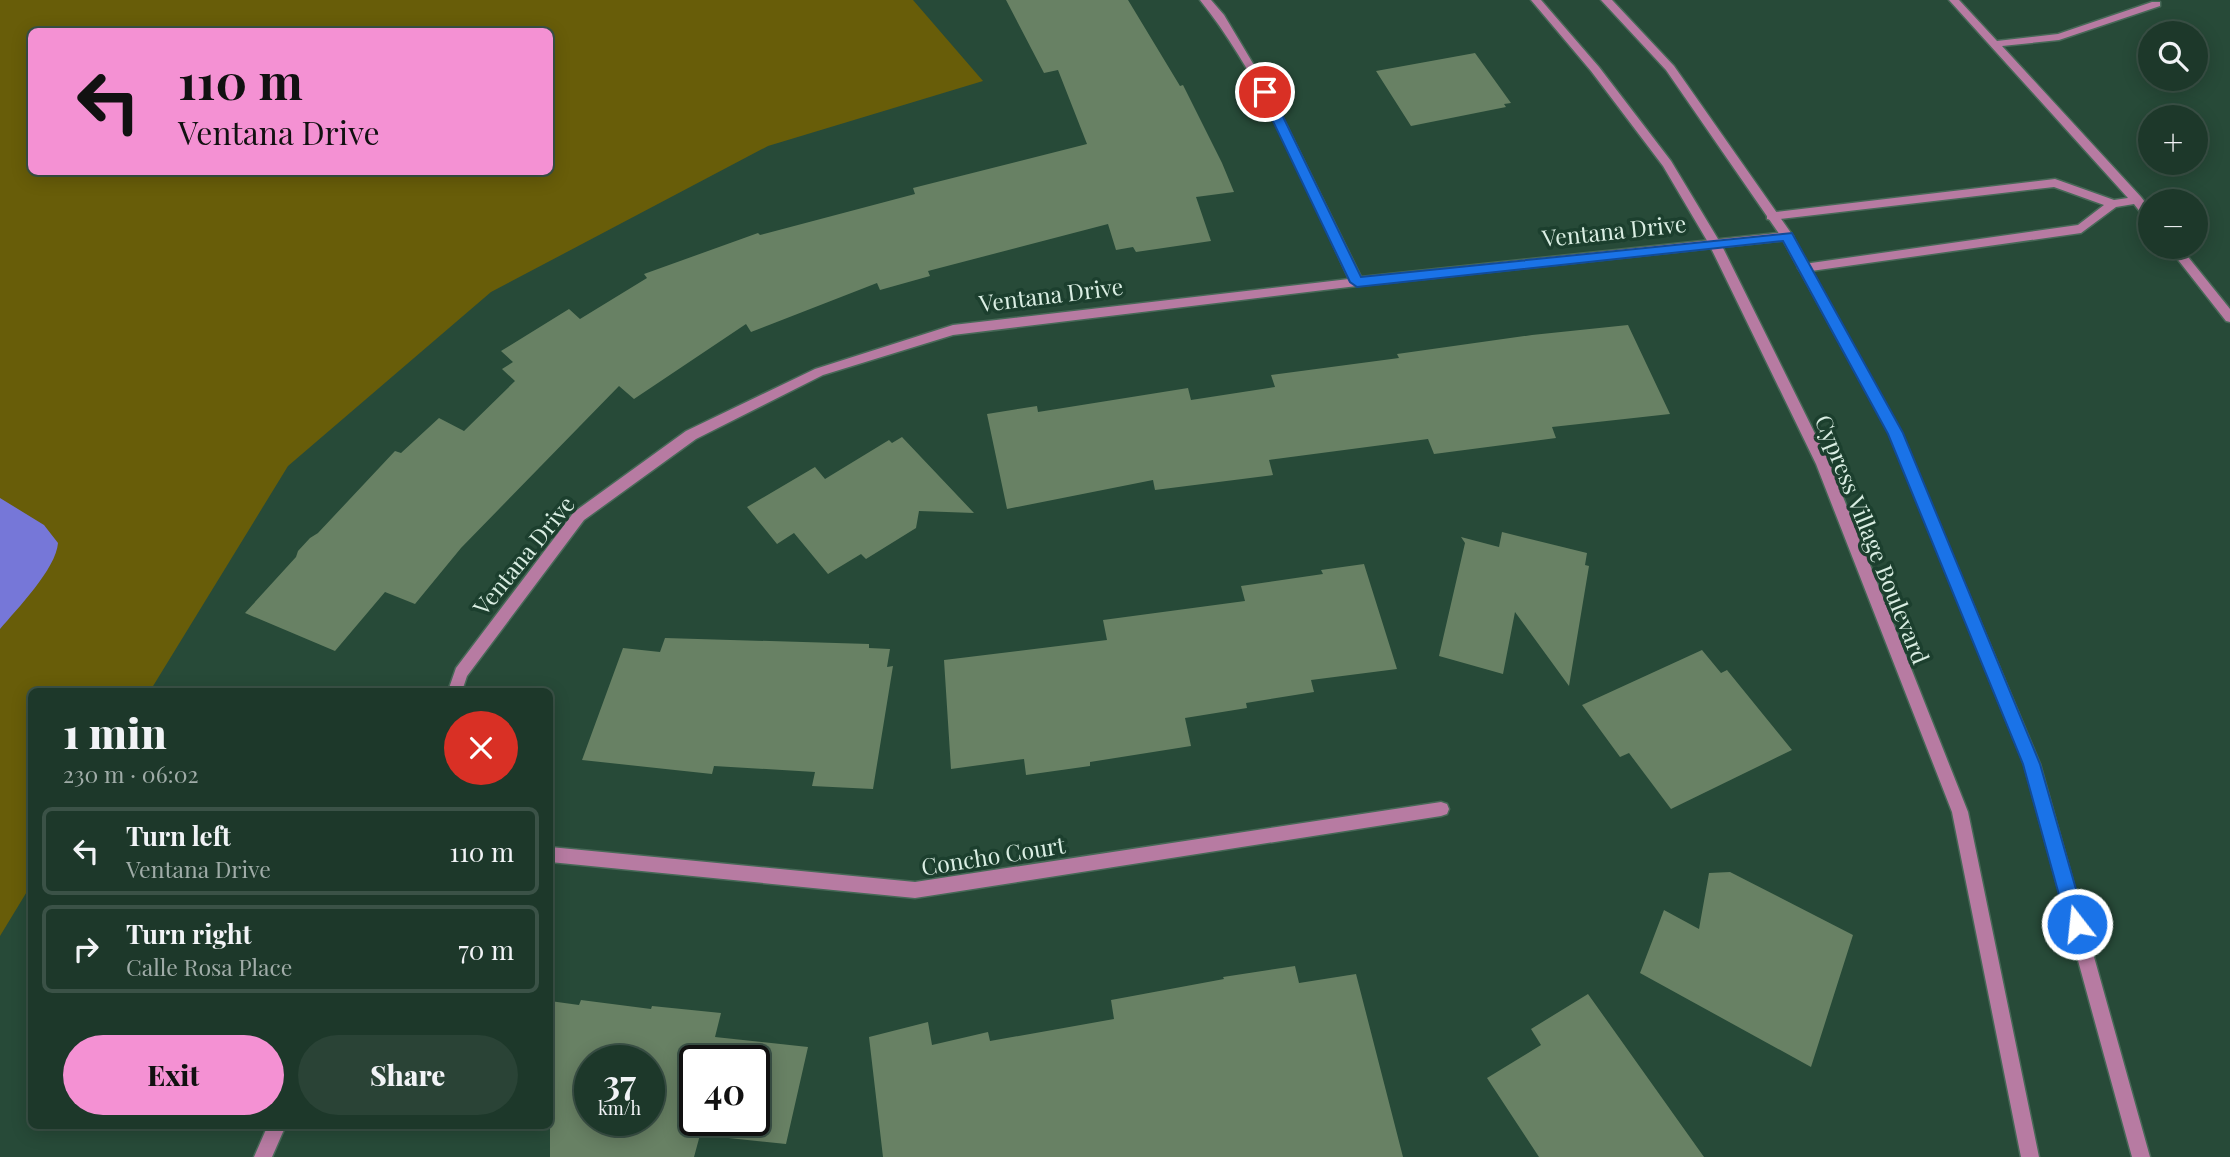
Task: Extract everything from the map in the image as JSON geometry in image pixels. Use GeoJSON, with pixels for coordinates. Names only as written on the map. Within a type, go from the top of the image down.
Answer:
{"type":"FeatureCollection","features":[{"type":"Feature","properties":{"kind":"street"},"geometry":{"type":"LineString","coordinates":[[1205,0],[1219,15],[1265,92],[1357,282]]}},
{"type":"Feature","properties":{"kind":"street","name":"Cypress Village Boulevard"},"geometry":{"type":"LineString","coordinates":[[1536,0],[1595,69],[1667,164],[1715,244],[1823,464],[1960,812],[2029,1157]]}},
{"type":"Feature","properties":{"kind":"street"},"geometry":{"type":"LineString","coordinates":[[1606,0],[1671,68],[1787,236],[1895,433],[2032,764],[2141,1157]]}},
{"type":"Feature","properties":{"kind":"street"},"geometry":{"type":"LineString","coordinates":[[1954,0],[2137,200]]}},
{"type":"Feature","properties":{"kind":"street"},"geometry":{"type":"LineString","coordinates":[[1994,44],[2059,37],[2156,4]]}},
{"type":"Feature","properties":{"kind":"street"},"geometry":{"type":"LineString","coordinates":[[1771,216],[2055,183],[2113,204]]}},
{"type":"Feature","properties":{"kind":"street"},"geometry":{"type":"LineString","coordinates":[[1804,268],[2081,229],[2113,204],[2137,200]]}},
{"type":"Feature","properties":{"kind":"street","name":"Ventana Drive"},"geometry":{"type":"LineString","coordinates":[[456,688],[461,673],[579,516],[691,435],[819,372],[953,330],[1357,282],[1787,236]]}},
{"type":"Feature","properties":{"kind":"street"},"geometry":{"type":"LineString","coordinates":[[2183,259],[2230,318]]}},
{"type":"Feature","properties":{"kind":"street","name":"Concho Court"},"geometry":{"type":"LineString","coordinates":[[553,855],[915,890],[1441,809]]}},
{"type":"Feature","properties":{"kind":"street"},"geometry":{"type":"LineString","coordinates":[[263,1157],[275,1129]]}},
{"type":"Feature","properties":{"kind":"shaded area"},"geometry":{"type":"Polygon","coordinates":[[[0,0],[913,0],[983,81],[768,146],[491,292],[288,466],[152,688],[28,688],[28,890],[0,936],[0,0]]]}},
{"type":"Feature","properties":{"kind":"shaded area"},"geometry":{"type":"Polygon","coordinates":[[[0,498],[44,525],[58,543],[56,553],[43,576],[0,629],[0,498]]]}},
{"type":"Feature","properties":{"kind":"building"},"geometry":{"type":"Polygon","coordinates":[[[1006,0],[1128,0],[1180,86],[1183,85],[1234,192],[1196,197],[1211,241],[1136,252],[1133,247],[1116,250],[1108,224],[928,271],[930,276],[880,290],[877,283],[751,332],[746,324],[634,399],[619,386],[461,548],[415,604],[385,592],[335,651],[245,613],[310,538],[318,533],[395,451],[401,453],[439,418],[464,431],[515,381],[502,369],[513,362],[501,351],[569,309],[580,319],[647,278],[644,274],[758,233],[760,235],[915,194],[913,188],[1087,144],[1058,70],[1044,73],[1006,0]]]}},
{"type":"Feature","properties":{"kind":"building"},"geometry":{"type":"Polygon","coordinates":[[[1475,53],[1511,103],[1504,104],[1506,107],[1411,126],[1376,71],[1475,53]]]}},
{"type":"Feature","properties":{"kind":"building"},"geometry":{"type":"Polygon","coordinates":[[[1628,325],[1670,414],[1552,427],[1556,438],[1434,454],[1428,439],[1269,460],[1273,475],[1155,490],[1153,480],[1007,509],[987,414],[1037,406],[1038,412],[1188,388],[1191,400],[1275,387],[1271,375],[1399,358],[1397,354],[1532,335],[1628,325]]]}},
{"type":"Feature","properties":{"kind":"building"},"geometry":{"type":"Polygon","coordinates":[[[902,437],[974,513],[919,511],[916,528],[866,559],[861,554],[828,574],[794,533],[777,544],[747,507],[815,467],[825,479],[889,440],[892,443],[902,437]]]}},
{"type":"Feature","properties":{"kind":"building"},"geometry":{"type":"Polygon","coordinates":[[[1502,532],[1587,553],[1585,565],[1589,566],[1569,686],[1515,612],[1503,674],[1439,656],[1465,543],[1461,537],[1499,547],[1502,532]]]}},
{"type":"Feature","properties":{"kind":"building"},"geometry":{"type":"Polygon","coordinates":[[[1364,564],[1397,669],[1311,680],[1314,692],[1246,703],[1247,708],[1185,718],[1191,746],[1090,762],[1090,766],[1026,775],[1024,759],[951,769],[944,660],[1107,640],[1103,620],[1245,601],[1241,586],[1323,574],[1321,570],[1364,564]]]}},
{"type":"Feature","properties":{"kind":"building"},"geometry":{"type":"Polygon","coordinates":[[[665,638],[869,644],[869,648],[890,649],[887,667],[893,666],[873,789],[812,786],[815,772],[714,766],[712,774],[582,760],[623,648],[660,652],[665,638]]]}},
{"type":"Feature","properties":{"kind":"building"},"geometry":{"type":"Polygon","coordinates":[[[1702,650],[1721,673],[1727,670],[1792,750],[1671,809],[1629,753],[1620,757],[1582,705],[1702,650]]]}},
{"type":"Feature","properties":{"kind":"building"},"geometry":{"type":"Polygon","coordinates":[[[1730,872],[1853,935],[1811,1067],[1640,973],[1664,910],[1699,929],[1709,873],[1730,872]]]}},
{"type":"Feature","properties":{"kind":"building"},"geometry":{"type":"Polygon","coordinates":[[[1295,966],[1299,983],[1356,974],[1403,1157],[883,1157],[869,1037],[928,1022],[932,1045],[988,1032],[990,1041],[1114,1019],[1111,1000],[1224,979],[1223,977],[1295,966]]]}},
{"type":"Feature","properties":{"kind":"building"},"geometry":{"type":"Polygon","coordinates":[[[1588,994],[1704,1157],[1539,1157],[1487,1078],[1541,1045],[1531,1029],[1588,994]]]}},
{"type":"Feature","properties":{"kind":"building"},"geometry":{"type":"Polygon","coordinates":[[[581,1000],[651,1009],[652,1006],[721,1013],[715,1037],[808,1047],[786,1144],[710,1136],[770,1136],[770,1045],[679,1045],[679,1136],[700,1136],[694,1157],[550,1157],[550,1129],[553,1129],[553,1001],[579,1005],[581,1000]]]}},
{"type":"Feature","properties":{"kind":"route"},"geometry":{"type":"LineString","coordinates":[[1265,92],[1357,282],[1787,236],[1895,433],[2032,764],[2077,924]]}}]}
